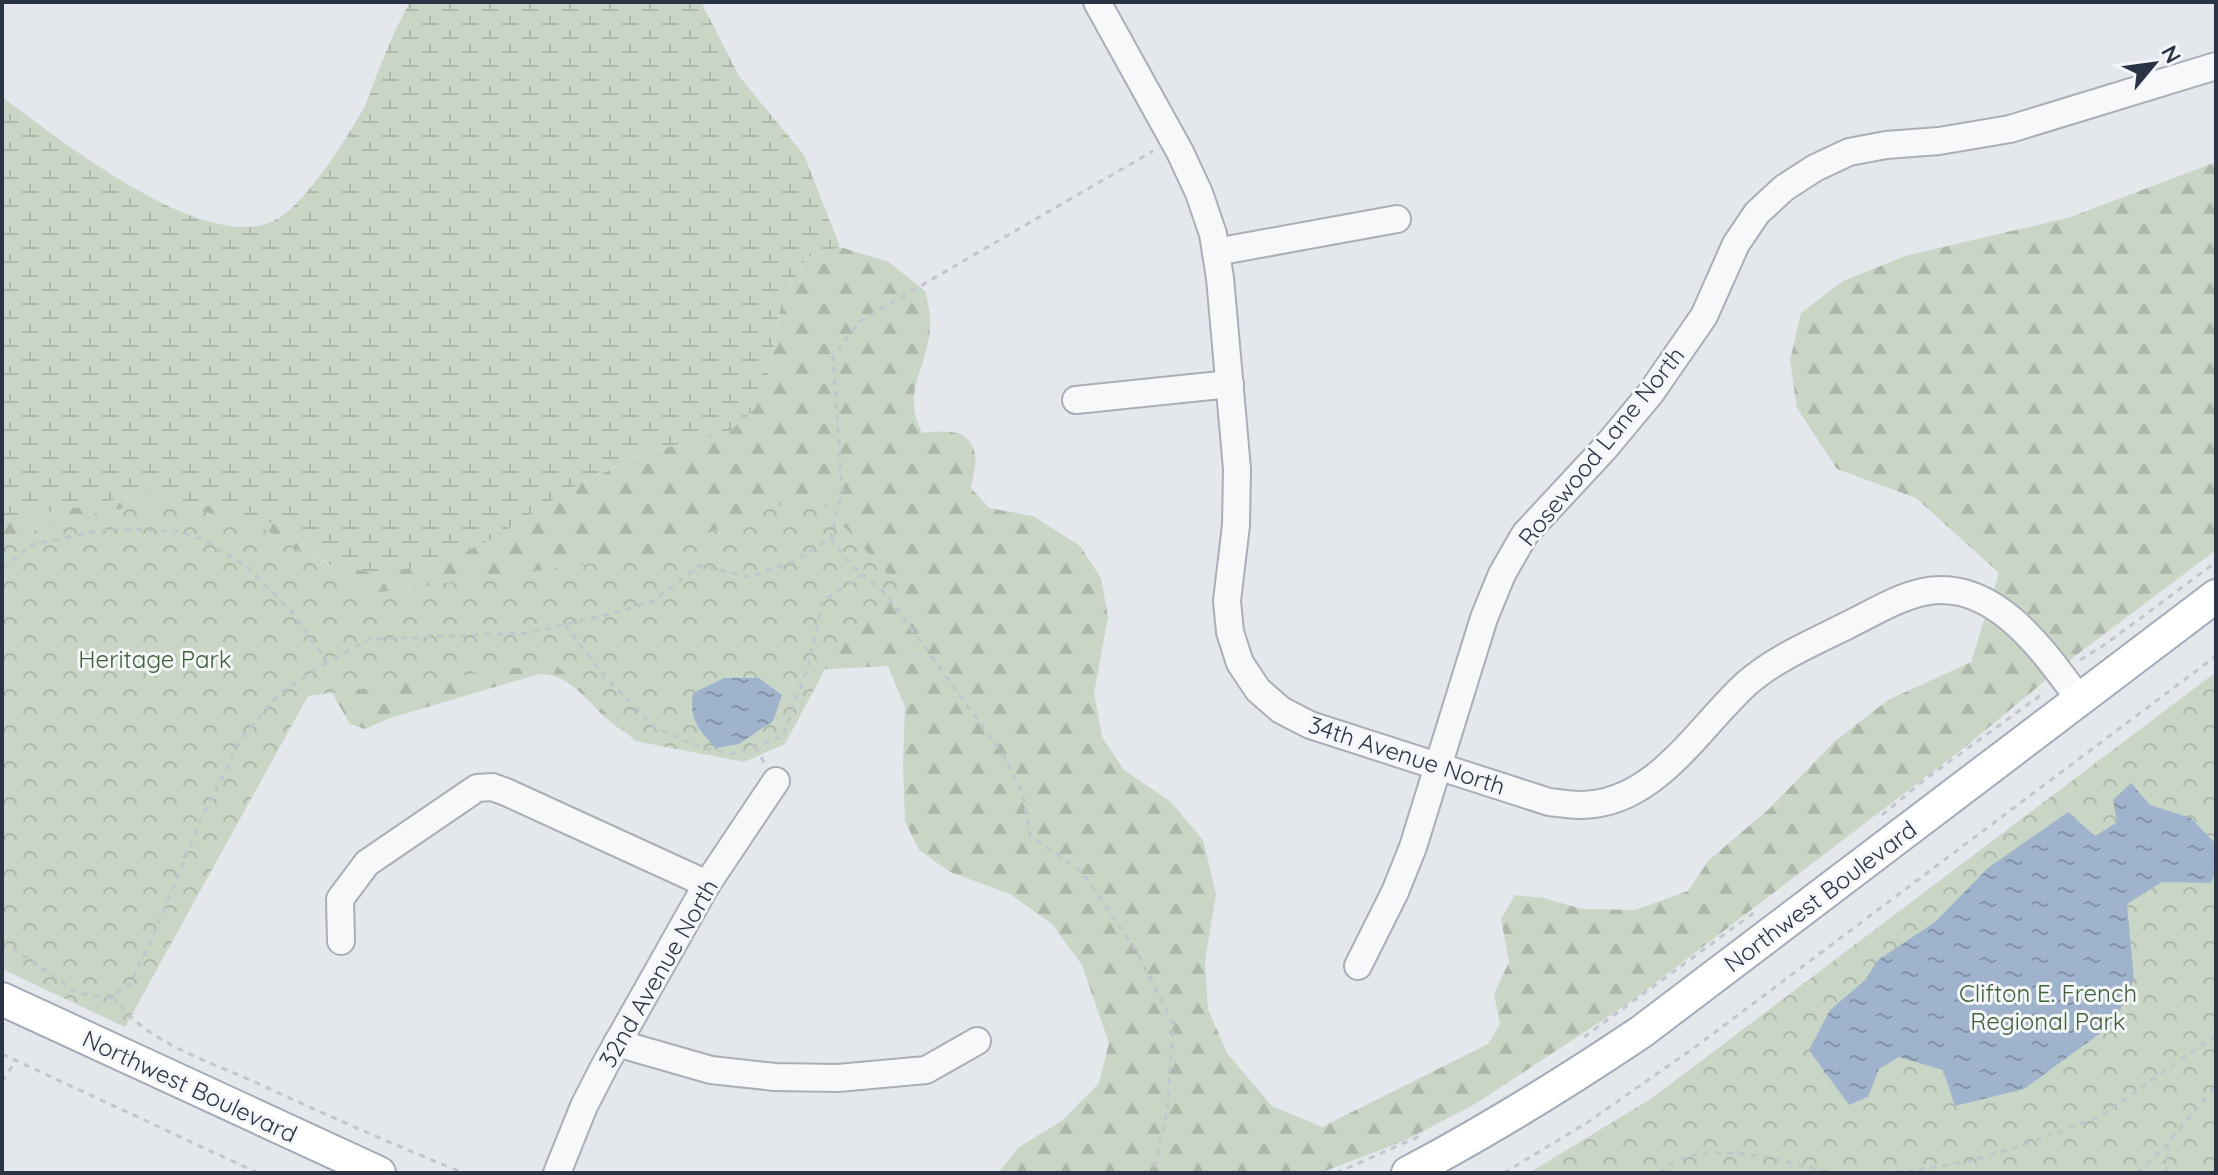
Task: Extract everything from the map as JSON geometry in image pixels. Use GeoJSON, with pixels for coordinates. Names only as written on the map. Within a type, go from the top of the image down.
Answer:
{"type":"FeatureCollection","features":[{"type":"Feature","properties":{"kind":"main road","name":"Northwest Boulevard"},"geometry":{"type":"LineString","coordinates":[[1408,1173],[1497,1125],[1641,1032],[2070,686],[2216,596]]}},
{"type":"Feature","properties":{"kind":"main road","name":"Northwest Boulevard"},"geometry":{"type":"LineString","coordinates":[[2,999],[379,1173]]}},
{"type":"Feature","properties":{"kind":"street","name":"34th Avenue North"},"geometry":{"type":"LineString","coordinates":[[1097,2],[1199,193],[1216,252],[1237,469],[1236,525],[1227,601],[1230,632],[1240,663],[1258,690],[1281,710],[1300,720],[1549,802],[1581,805],[1612,800],[1640,788],[1665,769],[1749,681],[1777,662],[1901,599],[1925,592],[1952,590],[1978,597],[2002,611],[2070,686]]}},
{"type":"Feature","properties":{"kind":"street","name":"Rosewood Lane North"},"geometry":{"type":"LineString","coordinates":[[1358,966],[1395,892],[1413,847],[1484,618],[1502,574],[1517,547],[1557,497],[1605,448],[1650,394],[1704,316],[1736,244],[1757,213],[1784,188],[1815,168],[1849,152],[2010,129],[2216,66]]}},
{"type":"Feature","properties":{"kind":"street"},"geometry":{"type":"LineString","coordinates":[[1216,252],[1397,219]]}},
{"type":"Feature","properties":{"kind":"street"},"geometry":{"type":"LineString","coordinates":[[1076,400],[1230,384]]}},
{"type":"Feature","properties":{"kind":"street","name":"32nd Avenue North"},"geometry":{"type":"LineString","coordinates":[[557,1173],[584,1106],[617,1043],[707,884],[776,781]]}},
{"type":"Feature","properties":{"kind":"street"},"geometry":{"type":"LineString","coordinates":[[341,941],[340,899],[367,863],[477,788],[492,787],[506,792],[707,884]]}},
{"type":"Feature","properties":{"kind":"street"},"geometry":{"type":"LineString","coordinates":[[617,1043],[711,1070],[775,1077],[838,1078],[926,1070],[977,1041]]}},
{"type":"Feature","properties":{"kind":"path"},"geometry":{"type":"LineString","coordinates":[[2,941],[78,993],[113,996],[131,983],[200,821],[241,739],[280,693],[327,662],[370,639],[529,633],[653,601],[700,565],[749,577],[795,561],[831,538],[842,491],[833,357],[860,321],[1172,139]]}},
{"type":"Feature","properties":{"kind":"path"},"geometry":{"type":"LineString","coordinates":[[2,568],[34,544],[109,529],[179,531],[205,541],[247,567],[290,610],[327,662]]}},
{"type":"Feature","properties":{"kind":"path"},"geometry":{"type":"LineString","coordinates":[[831,538],[850,564],[886,594],[1004,756],[1023,795],[1030,836],[1082,872],[1136,950],[1173,1024],[1167,1112],[1153,1173]]}},
{"type":"Feature","properties":{"kind":"path"},"geometry":{"type":"LineString","coordinates":[[1877,820],[1924,780],[2048,690],[2070,686],[2107,643],[2216,562]]}},
{"type":"Feature","properties":{"kind":"path"},"geometry":{"type":"LineString","coordinates":[[565,625],[602,673],[655,728],[700,747],[737,754],[783,737],[809,663],[823,601],[863,574]]}},
{"type":"Feature","properties":{"kind":"path"},"geometry":{"type":"LineString","coordinates":[[1504,1173],[1588,1122],[1698,1045],[2216,656]]}},
{"type":"Feature","properties":{"kind":"path"},"geometry":{"type":"LineString","coordinates":[[1583,1038],[1761,907]]}},
{"type":"Feature","properties":{"kind":"path"},"geometry":{"type":"LineString","coordinates":[[113,996],[124,1013],[159,1038],[375,1137],[464,1173]]}},
{"type":"Feature","properties":{"kind":"path"},"geometry":{"type":"LineString","coordinates":[[1871,1173],[1910,1171],[1971,1161],[2101,1116],[2216,1035]]}},
{"type":"Feature","properties":{"kind":"path"},"geometry":{"type":"LineString","coordinates":[[2,1054],[258,1173]]}},
{"type":"Feature","properties":{"kind":"path"},"geometry":{"type":"LineString","coordinates":[[2,1081],[16,1061]]}},
{"type":"Feature","properties":{"kind":"path"},"geometry":{"type":"LineString","coordinates":[[2138,1173],[2216,1086]]}},
{"type":"Feature","properties":{"kind":"path"},"geometry":{"type":"LineString","coordinates":[[1336,1173],[1428,1132]]}},
{"type":"Feature","properties":{"kind":"path"},"geometry":{"type":"LineString","coordinates":[[2166,1173],[2168,1143]]}},
{"type":"Feature","properties":{"kind":"path"},"geometry":{"type":"LineString","coordinates":[[1660,1173],[1678,1160],[1716,1152],[1764,1158],[1834,1173]]}},
{"type":"Feature","properties":{"kind":"green space"},"geometry":{"type":"Polygon","coordinates":[[[410,2],[701,2],[739,76],[804,155],[840,247],[807,257],[782,300],[767,382],[755,409],[726,434],[646,452],[571,488],[505,531],[451,560],[380,574],[329,565],[287,528],[240,513],[149,493],[2,518],[2,97],[96,165],[136,189],[214,223],[250,227],[279,218],[290,210],[324,170],[363,108],[410,2]]]}},
{"type":"Feature","properties":{"kind":"green space"},"geometry":{"type":"Polygon","coordinates":[[[2216,162],[2216,550],[2075,656],[1965,747],[1629,1003],[1475,1104],[1406,1140],[1320,1173],[998,1173],[1019,1147],[1063,1120],[1099,1083],[1109,1043],[1082,965],[1052,924],[1010,894],[950,872],[919,850],[905,821],[905,707],[888,666],[811,670],[630,734],[607,719],[576,689],[553,676],[539,674],[390,718],[365,729],[350,724],[332,693],[317,680],[2,842],[2,518],[149,493],[240,513],[287,528],[329,566],[505,531],[571,488],[647,452],[726,434],[767,382],[782,300],[807,257],[840,247],[889,262],[926,292],[930,329],[914,405],[922,433],[955,433],[968,439],[975,459],[971,488],[989,508],[1033,516],[1080,546],[1101,578],[1108,617],[1094,693],[1102,737],[1124,770],[1171,802],[1203,840],[1216,894],[1205,962],[1208,1009],[1227,1053],[1272,1106],[1322,1127],[1488,1044],[1500,1024],[1494,994],[1509,962],[1501,919],[1515,895],[1544,898],[1582,909],[1635,910],[1688,891],[1709,860],[1770,808],[1835,741],[1888,700],[1971,662],[1999,573],[1916,498],[1837,469],[1797,408],[1790,360],[1801,313],[1843,281],[1905,256],[2071,217],[2216,162]]]}},
{"type":"Feature","properties":{"kind":"green space","name":"Heritage Park"},"geometry":{"type":"Polygon","coordinates":[[[813,492],[901,589],[838,645],[785,744],[744,762],[635,741],[554,663],[308,696],[125,1027],[2,969],[2,542],[67,519],[158,501],[259,525],[366,594],[652,555],[813,492]]]}},
{"type":"Feature","properties":{"kind":"green space","name":"Clifton E. French Regional Park"},"geometry":{"type":"Polygon","coordinates":[[[2216,672],[2216,1173],[1529,1173],[1652,1098],[2216,672]]]}},
{"type":"Feature","properties":{"kind":"water"},"geometry":{"type":"Polygon","coordinates":[[[724,678],[759,678],[782,695],[773,721],[739,744],[716,748],[696,724],[692,710],[693,693],[724,678]]]}},
{"type":"Feature","properties":{"kind":"water"},"geometry":{"type":"Polygon","coordinates":[[[2131,783],[2150,805],[2191,818],[2216,844],[2216,869],[2211,883],[2162,882],[2127,904],[2134,980],[2114,1023],[2024,1089],[1955,1106],[1943,1070],[1899,1057],[1879,1069],[1868,1097],[1849,1105],[1809,1050],[1830,1010],[1865,980],[1878,960],[1935,922],[1988,868],[2068,812],[2095,836],[2117,822],[2113,800],[2131,783]]]}}]}
